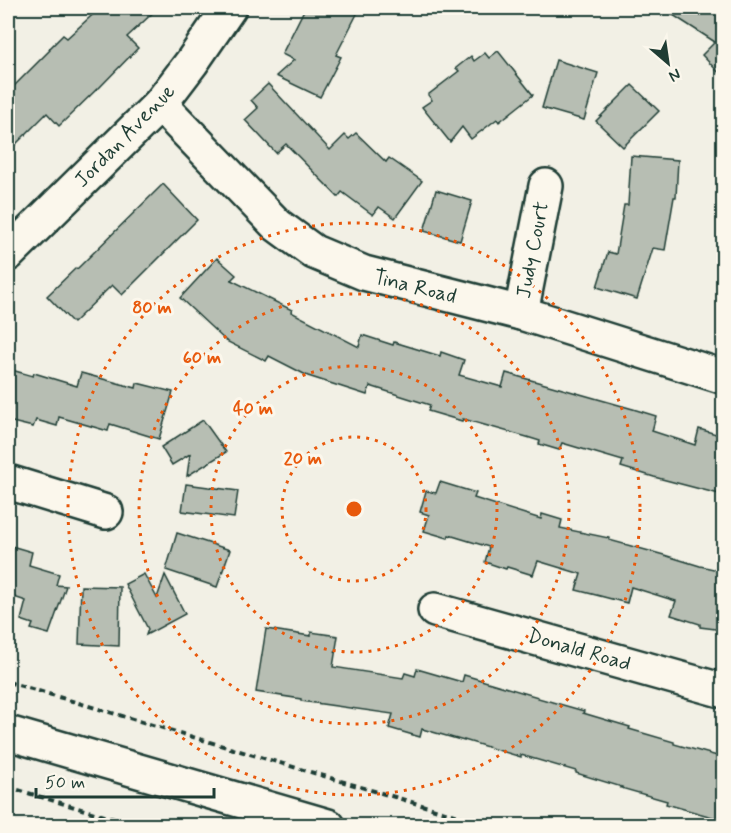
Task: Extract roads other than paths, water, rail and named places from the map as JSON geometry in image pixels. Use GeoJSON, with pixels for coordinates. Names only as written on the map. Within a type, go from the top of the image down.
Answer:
{"type":"FeatureCollection","features":[{"type":"Feature","properties":{"kind":"street","name":"Jordan Avenue"},"geometry":{"type":"LineString","coordinates":[[8,254],[160,104],[229,8]]}},
{"type":"Feature","properties":{"kind":"street","name":"Tina Road"},"geometry":{"type":"LineString","coordinates":[[160,104],[277,225],[314,252],[364,273],[521,314],[723,377]]}},
{"type":"Feature","properties":{"kind":"street","name":"Judy Court"},"geometry":{"type":"LineString","coordinates":[[521,314],[546,186]]}},
{"type":"Feature","properties":{"kind":"street"},"geometry":{"type":"LineString","coordinates":[[8,482],[106,512]]}},
{"type":"Feature","properties":{"kind":"street","name":"Donald Road"},"geometry":{"type":"LineString","coordinates":[[435,610],[723,691]]}},
{"type":"Feature","properties":{"kind":"street"},"geometry":{"type":"LineString","coordinates":[[8,733],[257,816],[328,825]]}}]}
